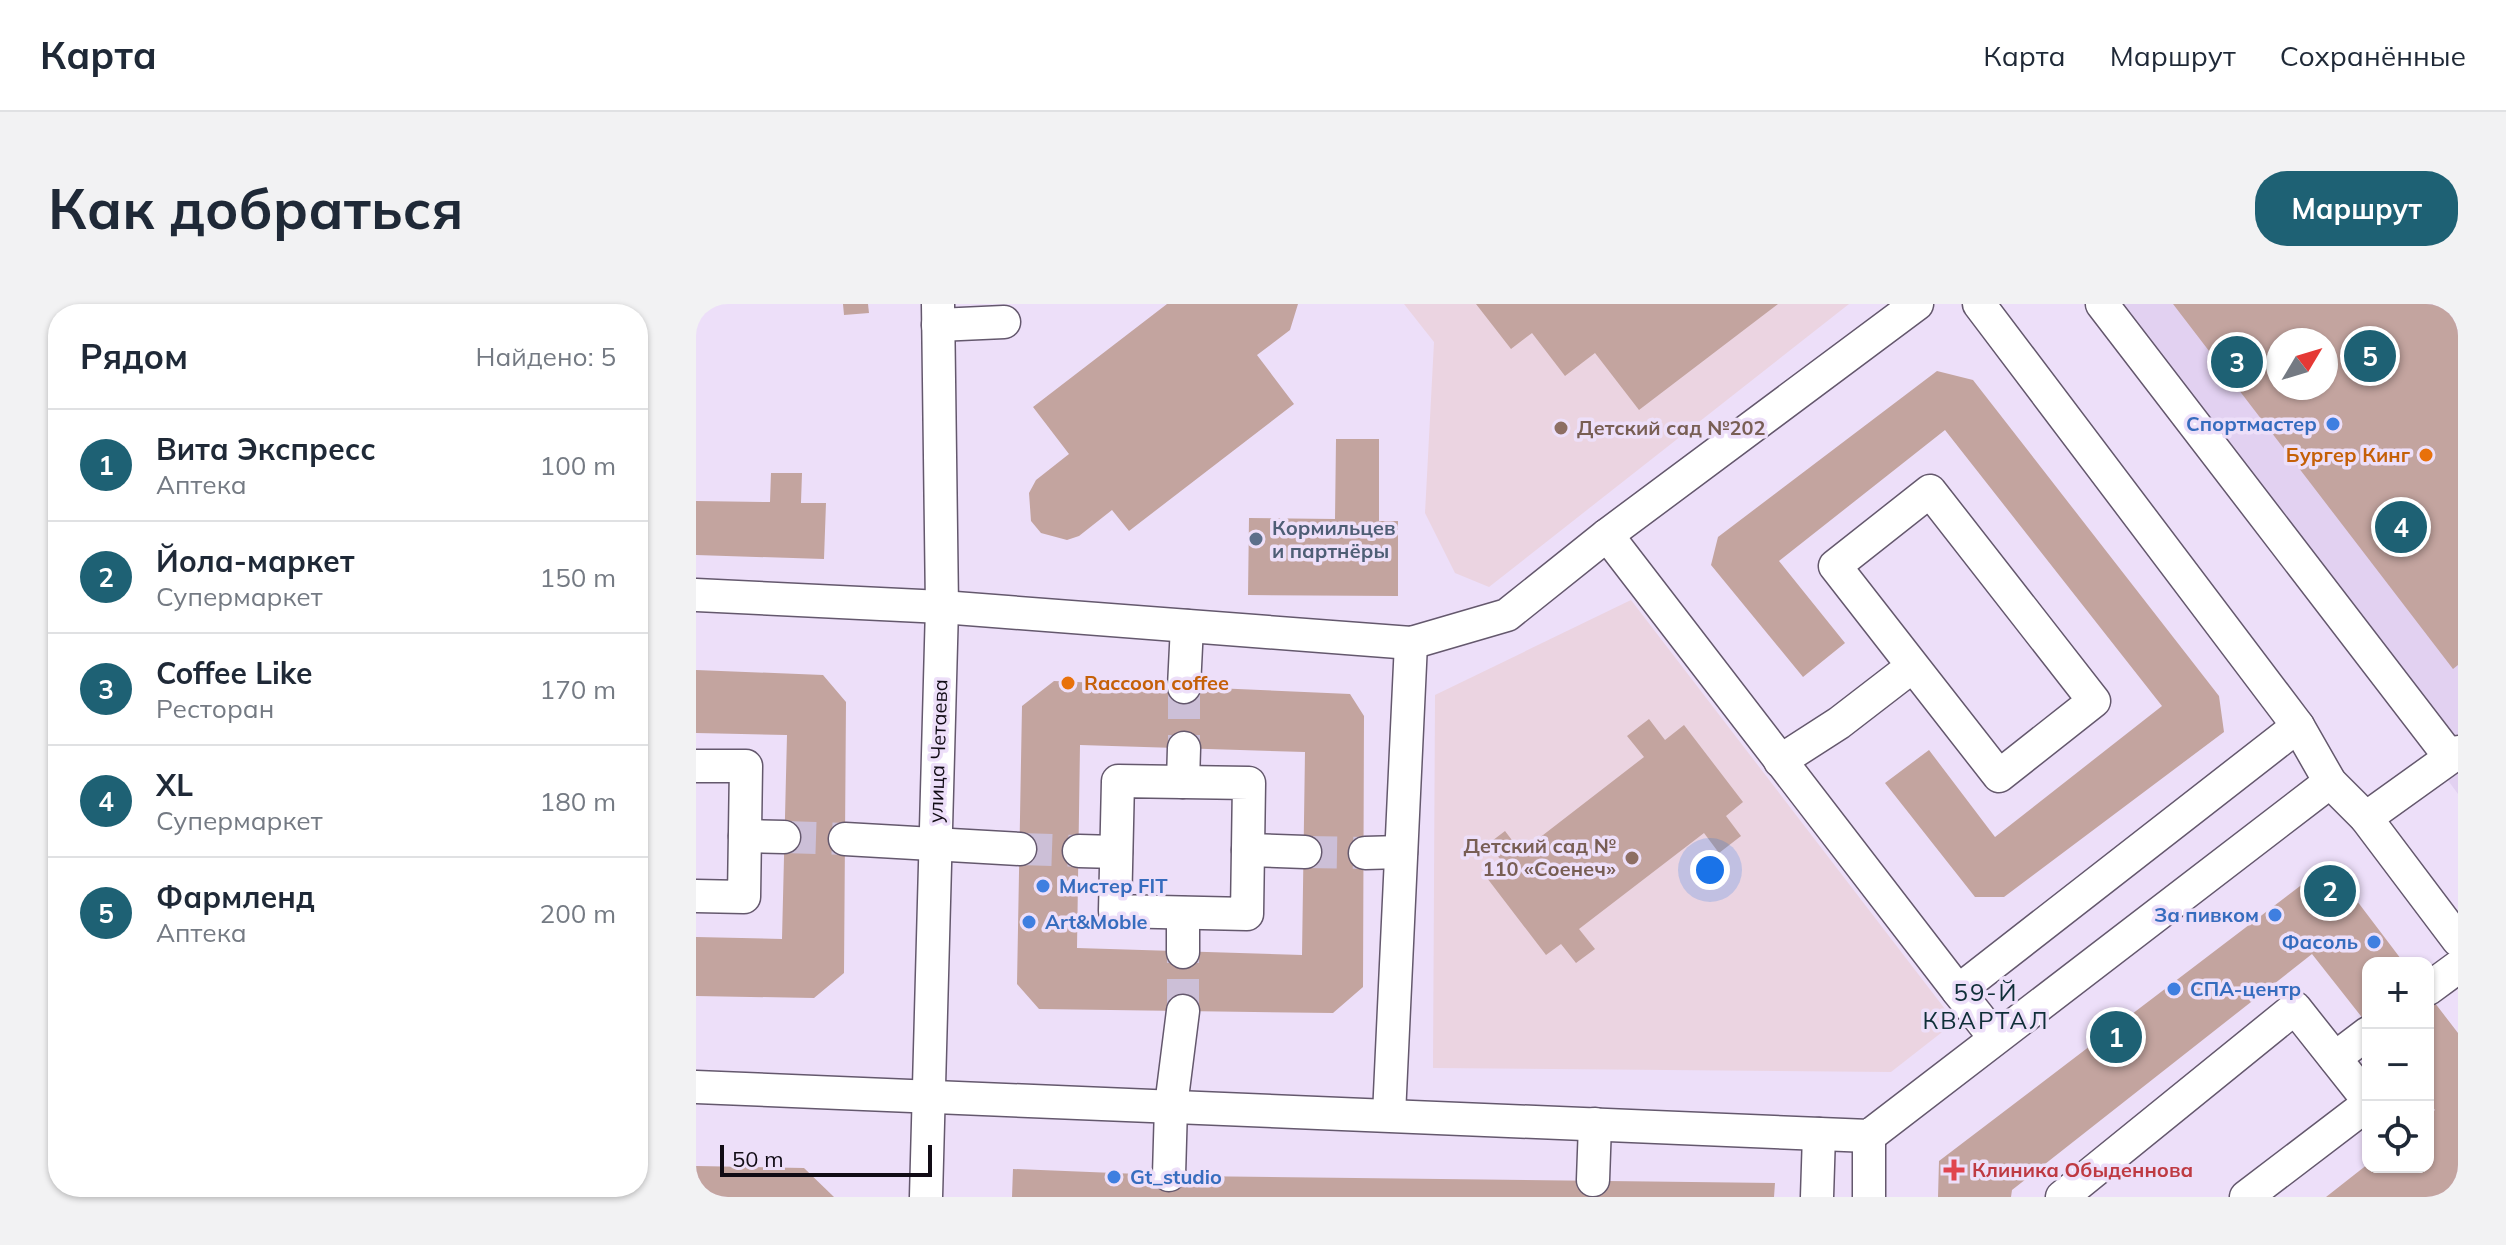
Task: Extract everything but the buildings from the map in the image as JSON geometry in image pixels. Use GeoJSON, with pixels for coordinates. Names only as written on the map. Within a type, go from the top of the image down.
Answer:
{"type":"FeatureCollection","features":[{"type":"Feature","properties":{"kind":"street"},"geometry":{"type":"LineString","coordinates":[[696,595],[942,607],[1411,643],[1507,615],[1607,535],[1917,304]]}},
{"type":"Feature","properties":{"kind":"street"},"geometry":{"type":"LineString","coordinates":[[1979,304],[2298,726],[2330,782],[2366,818],[2458,940]]}},
{"type":"Feature","properties":{"kind":"street"},"geometry":{"type":"LineString","coordinates":[[2102,304],[2454,754],[2366,818]]}},
{"type":"Feature","properties":{"kind":"street"},"geometry":{"type":"LineString","coordinates":[[938,314],[1004,322]]}},
{"type":"Feature","properties":{"kind":"street","name":"улица Четаева"},"geometry":{"type":"LineString","coordinates":[[926,1197],[942,607],[938,314]]}},
{"type":"Feature","properties":{"kind":"street"},"geometry":{"type":"LineString","coordinates":[[1930,491],[2094,701],[1999,776],[1913,666],[1835,566],[1930,491]]}},
{"type":"Feature","properties":{"kind":"street"},"geometry":{"type":"LineString","coordinates":[[1607,535],[1995,1038]]}},
{"type":"Feature","properties":{"kind":"street"},"geometry":{"type":"LineString","coordinates":[[1184,687],[1187,626]]}},
{"type":"Feature","properties":{"kind":"street"},"geometry":{"type":"LineString","coordinates":[[1389,1115],[1411,643]]}},
{"type":"Feature","properties":{"kind":"street"},"geometry":{"type":"LineString","coordinates":[[1780,761],[1839,723],[1913,666]]}},
{"type":"Feature","properties":{"kind":"street"},"geometry":{"type":"LineString","coordinates":[[1958,991],[2298,726]]}},
{"type":"Feature","properties":{"kind":"street"},"geometry":{"type":"LineString","coordinates":[[1183,782],[1184,748]]}},
{"type":"Feature","properties":{"kind":"street"},"geometry":{"type":"LineString","coordinates":[[696,766],[746,766],[744,897],[696,896]]}},
{"type":"Feature","properties":{"kind":"street"},"geometry":{"type":"LineString","coordinates":[[1118,781],[1249,783],[1248,850],[1247,914],[1115,911],[1118,781]]}},
{"type":"Feature","properties":{"kind":"street"},"geometry":{"type":"LineString","coordinates":[[696,1087],[1869,1136],[2330,782]]}},
{"type":"Feature","properties":{"kind":"street"},"geometry":{"type":"LineString","coordinates":[[745,836],[784,837]]}},
{"type":"Feature","properties":{"kind":"street"},"geometry":{"type":"LineString","coordinates":[[845,839],[1020,849]]}},
{"type":"Feature","properties":{"kind":"street"},"geometry":{"type":"LineString","coordinates":[[1248,850],[1305,852]]}},
{"type":"Feature","properties":{"kind":"street"},"geometry":{"type":"LineString","coordinates":[[1079,851],[1116,852]]}},
{"type":"Feature","properties":{"kind":"street"},"geometry":{"type":"LineString","coordinates":[[1365,853],[1401,852]]}},
{"type":"Feature","properties":{"kind":"street"},"geometry":{"type":"LineString","coordinates":[[1183,913],[1183,952]]}},
{"type":"Feature","properties":{"kind":"street"},"geometry":{"type":"LineString","coordinates":[[2434,985],[2458,967]]}},
{"type":"Feature","properties":{"kind":"street"},"geometry":{"type":"LineString","coordinates":[[2062,1197],[2295,1008],[2367,1101]]}},
{"type":"Feature","properties":{"kind":"street"},"geometry":{"type":"LineString","coordinates":[[1169,1175],[1171,1106],[1183,1011]]}},
{"type":"Feature","properties":{"kind":"street"},"geometry":{"type":"LineString","coordinates":[[2335,1058],[2362,1038]]}},
{"type":"Feature","properties":{"kind":"street"},"geometry":{"type":"LineString","coordinates":[[2246,1197],[2362,1107]]}},
{"type":"Feature","properties":{"kind":"street"},"geometry":{"type":"LineString","coordinates":[[1593,1180],[1595,1124]]}},
{"type":"Feature","properties":{"kind":"street"},"geometry":{"type":"LineString","coordinates":[[1817,1197],[1819,1134]]}},
{"type":"Feature","properties":{"kind":"street"},"geometry":{"type":"LineString","coordinates":[[1869,1136],[1869,1197]]}},
{"type":"Feature","properties":{"kind":"shaded area","name":"Детский сад №202"},"geometry":{"type":"Polygon","coordinates":[[[1404,304],[1849,304],[1489,587],[1455,573],[1425,513],[1434,342],[1404,304]]]}},
{"type":"Feature","properties":{"kind":"shaded area"},"geometry":{"type":"Polygon","coordinates":[[[2085,304],[2458,304],[2458,794],[2422,745],[2085,304]]]}},
{"type":"Feature","properties":{"kind":"shaded area","name":"Детский сад № 110 «Соенеч»"},"geometry":{"type":"Polygon","coordinates":[[[1631,600],[1955,1022],[1891,1072],[1433,1068],[1435,695],[1631,600]]]}},
{"type":"Feature","properties":{"kind":"tunnel"},"geometry":{"type":"LineString","coordinates":[[1184,687],[1184,748]]}},
{"type":"Feature","properties":{"kind":"tunnel"},"geometry":{"type":"LineString","coordinates":[[784,837],[845,839]]}},
{"type":"Feature","properties":{"kind":"tunnel"},"geometry":{"type":"LineString","coordinates":[[1020,849],[1079,851]]}},
{"type":"Feature","properties":{"kind":"tunnel"},"geometry":{"type":"LineString","coordinates":[[1305,852],[1365,853]]}},
{"type":"Feature","properties":{"kind":"tunnel"},"geometry":{"type":"LineString","coordinates":[[1183,952],[1183,1011]]}},
{"type":"Feature","properties":{"kind":"place","name":"Фармленд"},"geometry":{"type":"Point","coordinates":[2370,356]}},
{"type":"Feature","properties":{"kind":"place","name":"Coffee Like"},"geometry":{"type":"Point","coordinates":[2237,362]}},
{"type":"Feature","properties":{"kind":"place","name":"Спортмастер"},"geometry":{"type":"Point","coordinates":[2333,424]}},
{"type":"Feature","properties":{"kind":"place","name":"Детский сад №202"},"geometry":{"type":"Point","coordinates":[1561,428]}},
{"type":"Feature","properties":{"kind":"place","name":"Бургер Кинг"},"geometry":{"type":"Point","coordinates":[2426,455]}},
{"type":"Feature","properties":{"kind":"place","name":"XL"},"geometry":{"type":"Point","coordinates":[2401,527]}},
{"type":"Feature","properties":{"kind":"place","name":"Кормильцев и партнёры"},"geometry":{"type":"Point","coordinates":[1256,539]}},
{"type":"Feature","properties":{"kind":"place","name":"Raccoon coffee"},"geometry":{"type":"Point","coordinates":[1068,683]}},
{"type":"Feature","properties":{"kind":"place","name":"Детский сад № 110 «Соенеч»"},"geometry":{"type":"Point","coordinates":[1632,858]}},
{"type":"Feature","properties":{"kind":"place","name":"Мистер FIT"},"geometry":{"type":"Point","coordinates":[1043,886]}},
{"type":"Feature","properties":{"kind":"place","name":"Йола-маркет"},"geometry":{"type":"Point","coordinates":[2330,891]}},
{"type":"Feature","properties":{"kind":"place","name":"За пивком"},"geometry":{"type":"Point","coordinates":[2275,915]}},
{"type":"Feature","properties":{"kind":"place","name":"Art&Moble"},"geometry":{"type":"Point","coordinates":[1029,922]}},
{"type":"Feature","properties":{"kind":"place","name":"Фасоль"},"geometry":{"type":"Point","coordinates":[2374,942]}},
{"type":"Feature","properties":{"kind":"place","name":"СПА-центр"},"geometry":{"type":"Point","coordinates":[2174,989]}},
{"type":"Feature","properties":{"kind":"place","name":"Вита Экспресс"},"geometry":{"type":"Point","coordinates":[2116,1037]}},
{"type":"Feature","properties":{"kind":"place","name":"Клиника Обыденнова"},"geometry":{"type":"Point","coordinates":[1954,1170]}},
{"type":"Feature","properties":{"kind":"place","name":"Gt_studio"},"geometry":{"type":"Point","coordinates":[1114,1177]}},
{"type":"Feature","properties":{"kind":"district","name":"59-Й КВАРТАЛ"},"geometry":{"type":"Point","coordinates":[1986,1007]}}]}
